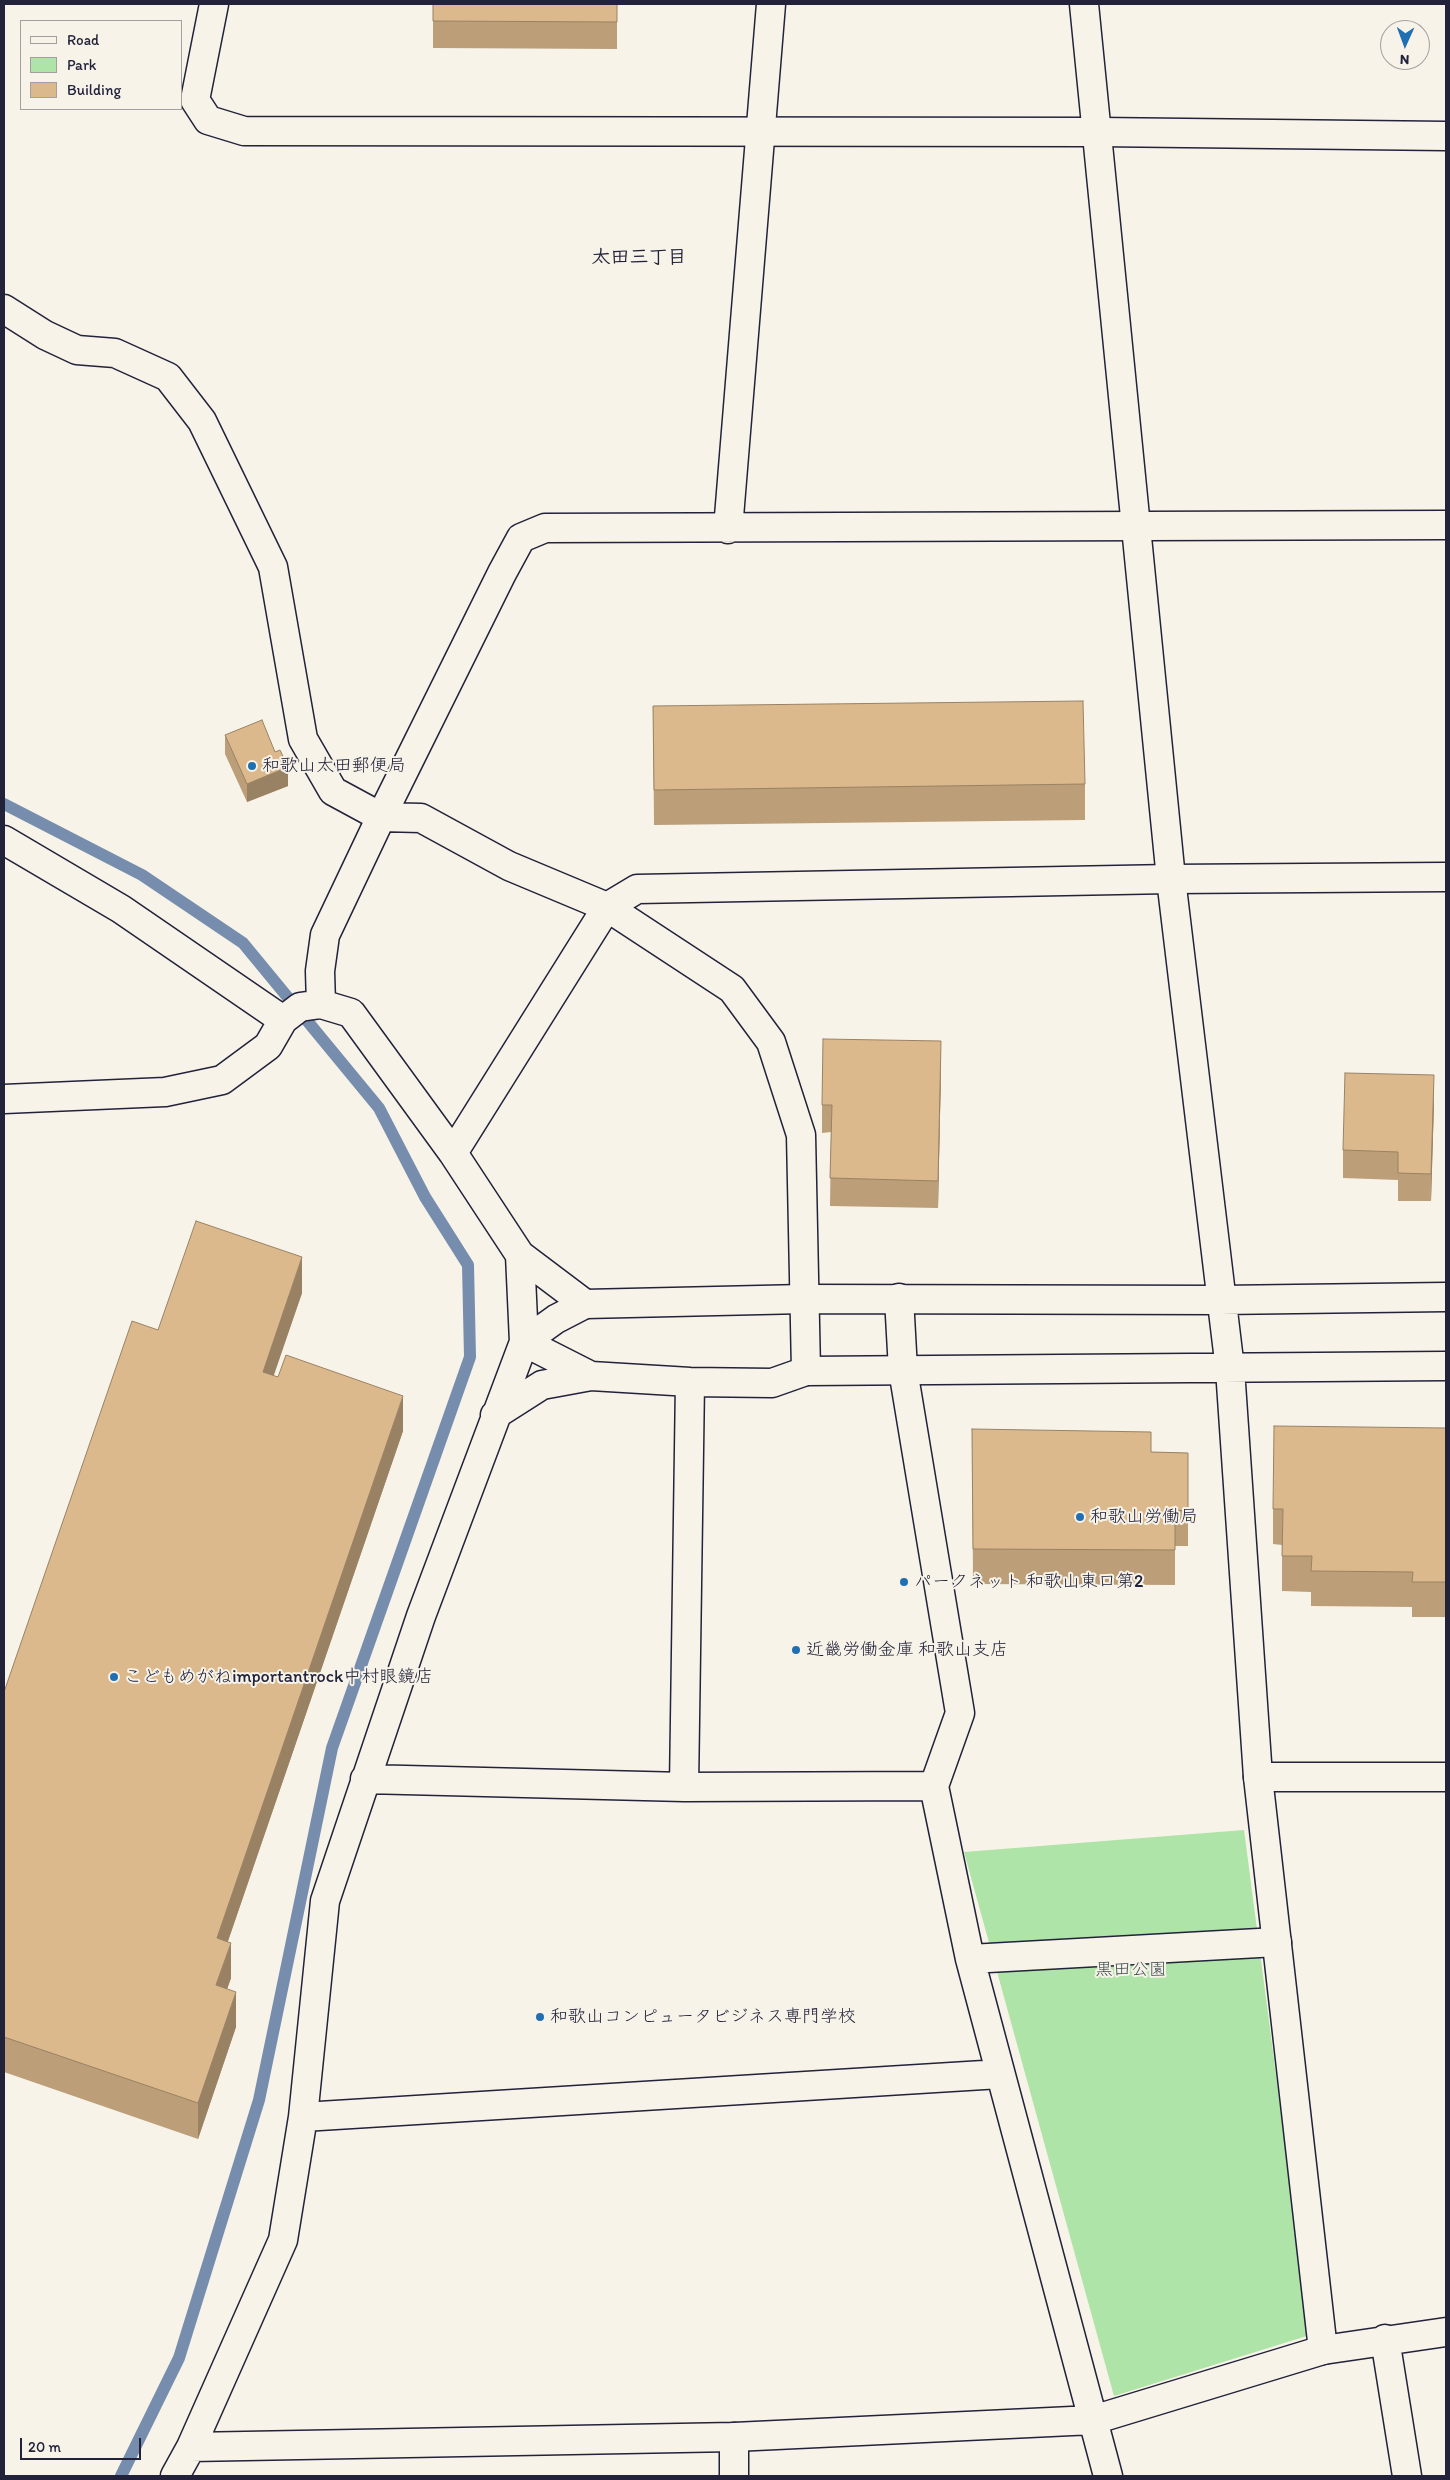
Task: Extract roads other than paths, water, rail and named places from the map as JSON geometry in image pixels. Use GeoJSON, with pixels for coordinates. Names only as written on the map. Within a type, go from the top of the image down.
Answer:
{"type":"FeatureCollection","features":[{"type":"Feature","properties":{"kind":"street"},"geometry":{"type":"LineString","coordinates":[[214,4],[195,100],[208,120],[244,131],[1098,132],[1446,136]]}},
{"type":"Feature","properties":{"kind":"street"},"geometry":{"type":"LineString","coordinates":[[728,529],[771,4]]}},
{"type":"Feature","properties":{"kind":"street"},"geometry":{"type":"LineString","coordinates":[[1084,4],[1098,132],[1134,527],[1171,879],[1230,1369],[1258,1777],[1324,2350]]}},
{"type":"Feature","properties":{"kind":"street"},"geometry":{"type":"LineString","coordinates":[[4,309],[45,335],[77,350],[115,354],[168,377],[202,421],[273,567],[303,739],[333,791],[381,817],[421,818],[509,866],[607,907],[732,989],[771,1042],[801,1135],[806,1371]]}},
{"type":"Feature","properties":{"kind":"street"},"geometry":{"type":"LineString","coordinates":[[321,1004],[320,971],[326,935],[381,817],[521,538],[545,528],[728,529],[1446,525]]}},
{"type":"Feature","properties":{"kind":"street"},"geometry":{"type":"LineString","coordinates":[[4,840],[121,909],[283,1020]]}},
{"type":"Feature","properties":{"kind":"street"},"geometry":{"type":"LineString","coordinates":[[453,1153],[607,907],[637,889],[1171,879],[1446,877]]}},
{"type":"Feature","properties":{"kind":"street"},"geometry":{"type":"LineString","coordinates":[[4,1099],[165,1092],[222,1080],[268,1046],[283,1020],[300,1007],[321,1004],[351,1013],[453,1153],[520,1255],[585,1304]]}},
{"type":"Feature","properties":{"kind":"street"},"geometry":{"type":"LineString","coordinates":[[174,2476],[191,2447],[283,2240],[303,2117],[325,1901],[421,1616],[524,1342],[520,1255]]}},
{"type":"Feature","properties":{"kind":"street"},"geometry":{"type":"LineString","coordinates":[[524,1342],[556,1319],[585,1304],[899,1298],[1221,1300],[1446,1297]]}},
{"type":"Feature","properties":{"kind":"street"},"geometry":{"type":"LineString","coordinates":[[899,1298],[903,1370],[960,1714],[934,1786],[970,1959],[1108,2476]]}},
{"type":"Feature","properties":{"kind":"street"},"geometry":{"type":"LineString","coordinates":[[524,1342],[591,1376]]}},
{"type":"Feature","properties":{"kind":"street"},"geometry":{"type":"LineString","coordinates":[[495,1415],[542,1385],[591,1376],[690,1382],[772,1382],[806,1371],[1446,1366]]}},
{"type":"Feature","properties":{"kind":"street"},"geometry":{"type":"LineString","coordinates":[[684,1787],[690,1382]]}},
{"type":"Feature","properties":{"kind":"street"},"geometry":{"type":"LineString","coordinates":[[1258,1777],[1446,1777]]}},
{"type":"Feature","properties":{"kind":"street"},"geometry":{"type":"LineString","coordinates":[[365,1779],[684,1787],[934,1786]]}},
{"type":"Feature","properties":{"kind":"street"},"geometry":{"type":"LineString","coordinates":[[970,1959],[1277,1942]]}},
{"type":"Feature","properties":{"kind":"street"},"geometry":{"type":"LineString","coordinates":[[303,2117],[1000,2074]]}},
{"type":"Feature","properties":{"kind":"street"},"geometry":{"type":"LineString","coordinates":[[191,2447],[734,2436],[1093,2420],[1324,2350],[1385,2339],[1446,2332]]}},
{"type":"Feature","properties":{"kind":"street"},"geometry":{"type":"LineString","coordinates":[[1385,2339],[1407,2476]]}},
{"type":"Feature","properties":{"kind":"street"},"geometry":{"type":"LineString","coordinates":[[734,2436],[734,2476]]}},
{"type":"Feature","properties":{"kind":"waterway"},"geometry":{"type":"LineString","coordinates":[[4,804],[142,875],[243,943],[379,1108],[425,1197],[468,1265],[470,1357],[332,1748],[259,2100],[179,2358],[121,2476]]}},
{"type":"Feature","properties":{"kind":"place","name":"和歌山太田郵便局"},"geometry":{"type":"Point","coordinates":[252,766]}},
{"type":"Feature","properties":{"kind":"place","name":"和歌山労働局"},"geometry":{"type":"Point","coordinates":[1080,1517]}},
{"type":"Feature","properties":{"kind":"place","name":"パークネット 和歌山東口第2"},"geometry":{"type":"Point","coordinates":[904,1582]}},
{"type":"Feature","properties":{"kind":"place","name":"近畿労働金庫 和歌山支店"},"geometry":{"type":"Point","coordinates":[796,1650]}},
{"type":"Feature","properties":{"kind":"place","name":"こどもめがねimportantrock中村眼鏡店"},"geometry":{"type":"Point","coordinates":[114,1677]}},
{"type":"Feature","properties":{"kind":"place","name":"和歌山コンピュータビジネス専門学校"},"geometry":{"type":"Point","coordinates":[540,2017]}},
{"type":"Feature","properties":{"kind":"district","name":"太田三丁目"},"geometry":{"type":"Point","coordinates":[639,258]}},
{"type":"Feature","properties":{"kind":"park label","name":"黒田公園"},"geometry":{"type":"Point","coordinates":[1131,1970]}}]}
